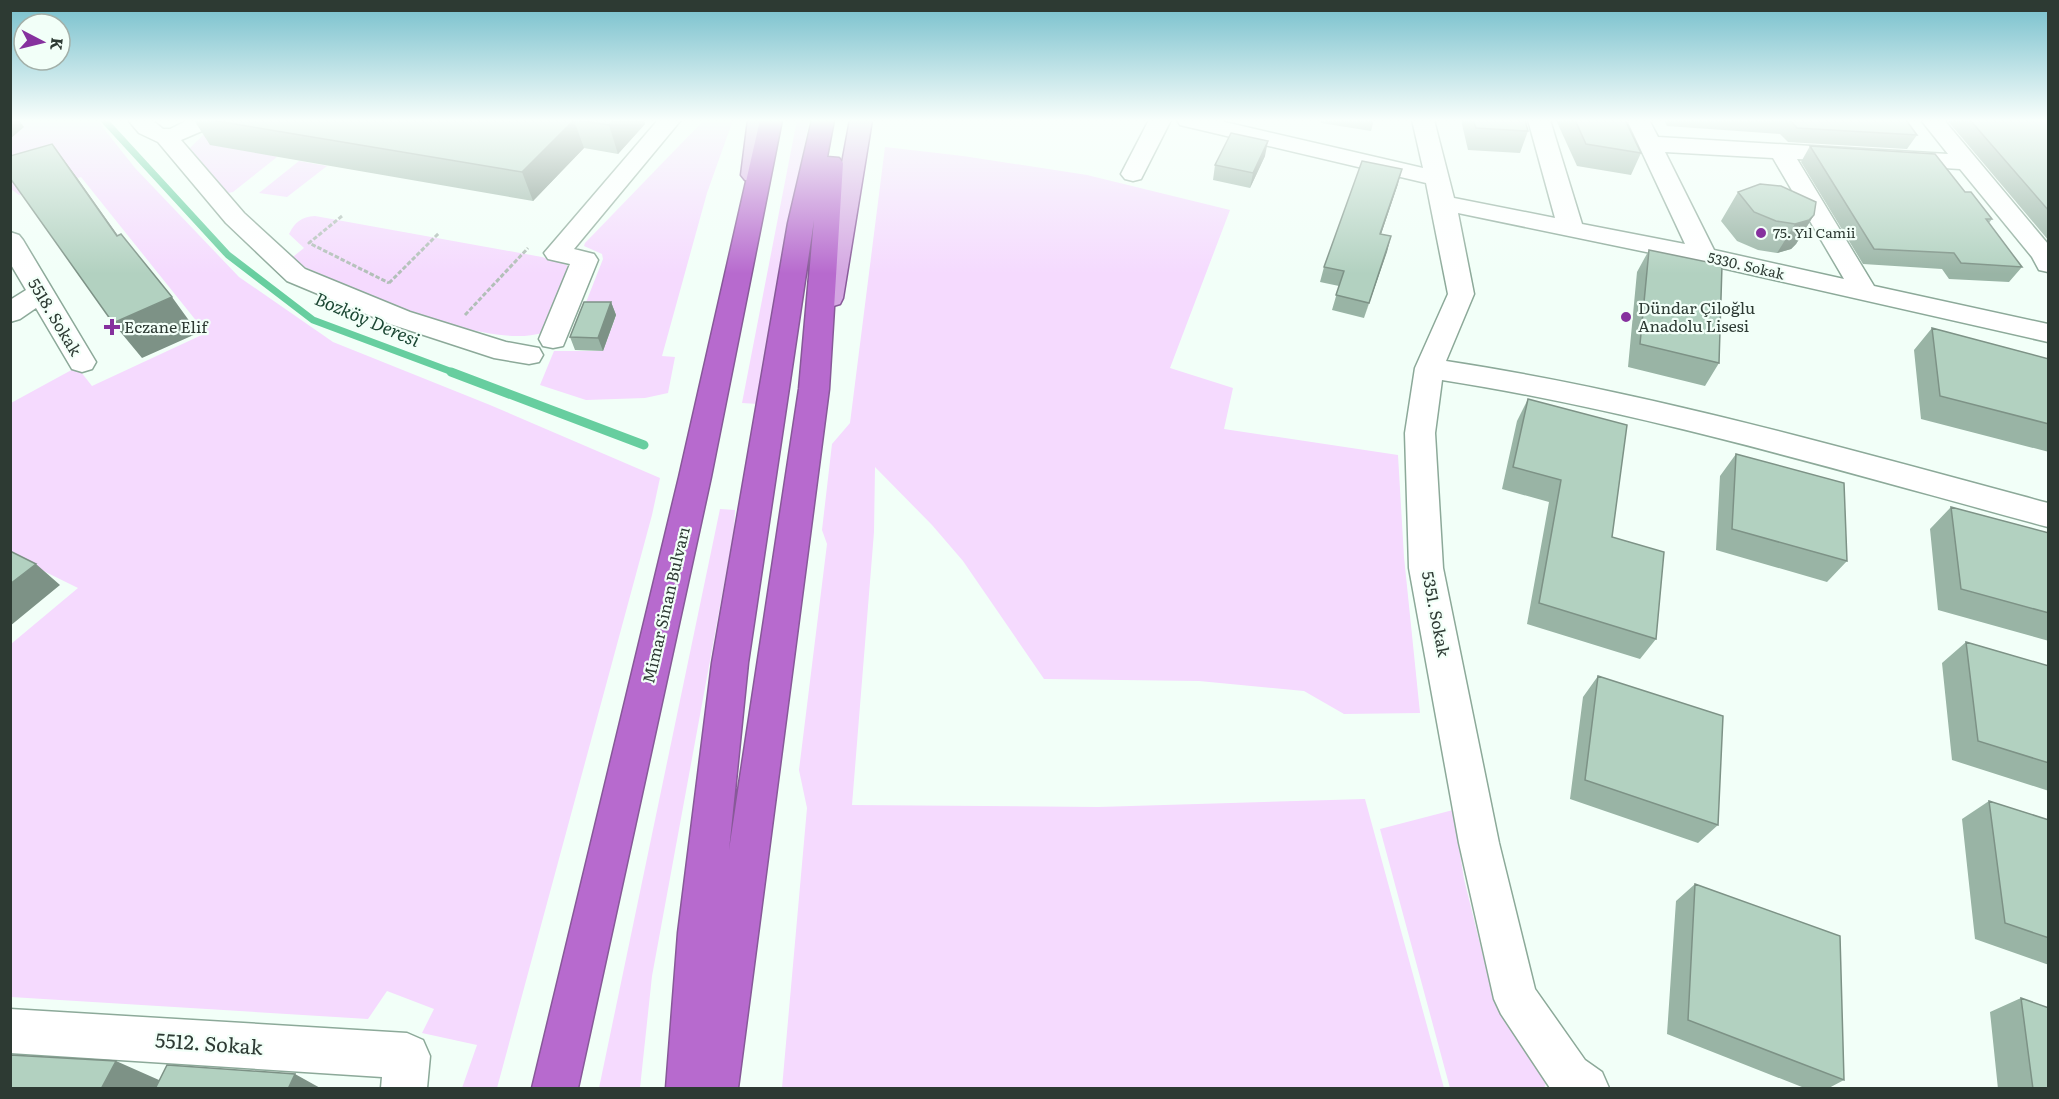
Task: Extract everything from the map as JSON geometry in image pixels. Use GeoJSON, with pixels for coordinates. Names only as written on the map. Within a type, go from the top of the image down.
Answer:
{"type":"FeatureCollection","features":[{"type":"Feature","properties":{"kind":"highway","name":"Mimar Sinan Bulvarı"},"geometry":{"type":"LineString","coordinates":[[555,1089],[695,477],[760,171]]}},
{"type":"Feature","properties":{"kind":"highway"},"geometry":{"type":"LineString","coordinates":[[689,1089],[699,933],[730,663],[801,223],[812,171]]}},
{"type":"Feature","properties":{"kind":"highway"},"geometry":{"type":"LineString","coordinates":[[715,1089],[814,389],[830,171]]}},
{"type":"Feature","properties":{"kind":"main road"},"geometry":{"type":"LineString","coordinates":[[747,229],[753,171]]}},
{"type":"Feature","properties":{"kind":"main road"},"geometry":{"type":"LineString","coordinates":[[814,389],[852,171]]}},
{"type":"Feature","properties":{"kind":"street"},"geometry":{"type":"LineString","coordinates":[[195,171],[235,218],[296,275],[448,333],[504,351],[529,355]]}},
{"type":"Feature","properties":{"kind":"street"},"geometry":{"type":"LineString","coordinates":[[553,339],[585,260],[557,253],[626,171]]}},
{"type":"Feature","properties":{"kind":"street","name":"5330. Sokak"},"geometry":{"type":"LineString","coordinates":[[1373,171],[1571,229],[1704,256],[2049,333]]}},
{"type":"Feature","properties":{"kind":"street","name":"5351. Sokak"},"geometry":{"type":"LineString","coordinates":[[1435,171],[1461,294],[1429,368],[1420,433],[1426,568],[1479,843],[1516,999],[1569,1076],[1586,1089]]}},
{"type":"Feature","properties":{"kind":"street"},"geometry":{"type":"LineString","coordinates":[[1554,171],[1571,229]]}},
{"type":"Feature","properties":{"kind":"street"},"geometry":{"type":"LineString","coordinates":[[1665,171],[1704,256]]}},
{"type":"Feature","properties":{"kind":"street"},"geometry":{"type":"LineString","coordinates":[[1793,171],[1866,294]]}},
{"type":"Feature","properties":{"kind":"street"},"geometry":{"type":"LineString","coordinates":[[1972,171],[2044,255],[2049,264]]}},
{"type":"Feature","properties":{"kind":"street","name":"5518. Sokak"},"geometry":{"type":"LineString","coordinates":[[10,240],[82,362]]}},
{"type":"Feature","properties":{"kind":"street"},"geometry":{"type":"LineString","coordinates":[[10,313],[40,293]]}},
{"type":"Feature","properties":{"kind":"street"},"geometry":{"type":"LineString","coordinates":[[1429,368],[1525,382],[1719,428],[2049,515]]}},
{"type":"Feature","properties":{"kind":"street","name":"5512. Sokak"},"geometry":{"type":"LineString","coordinates":[[12,1034],[405,1072]]}},
{"type":"Feature","properties":{"kind":"path"},"geometry":{"type":"LineString","coordinates":[[342,216],[309,243],[389,283]]}},
{"type":"Feature","properties":{"kind":"path"},"geometry":{"type":"LineString","coordinates":[[367,304],[440,233]]}},
{"type":"Feature","properties":{"kind":"path"},"geometry":{"type":"LineString","coordinates":[[448,333],[529,248]]}},
{"type":"Feature","properties":{"kind":"shaded area"},"geometry":{"type":"Polygon","coordinates":[[[11,171],[138,171],[239,277],[333,342],[490,405],[660,478],[652,515],[497,1088],[462,1088],[477,1045],[422,1033],[434,1009],[387,991],[368,1019],[11,997],[11,644],[78,588],[11,555],[11,403],[77,367],[92,386],[206,333],[81,177],[19,195],[11,189],[11,171]]]}},
{"type":"Feature","properties":{"kind":"shaded area"},"geometry":{"type":"Polygon","coordinates":[[[207,171],[259,171],[233,192],[228,193],[207,171]]]}},
{"type":"Feature","properties":{"kind":"shaded area"},"geometry":{"type":"Polygon","coordinates":[[[286,171],[320,171],[287,197],[259,193],[286,171]]]}},
{"type":"Feature","properties":{"kind":"shaded area"},"geometry":{"type":"Polygon","coordinates":[[[654,171],[715,171],[662,356],[675,357],[668,393],[645,398],[586,400],[540,385],[554,351],[603,351],[616,316],[583,310],[603,259],[602,254],[584,246],[654,171]]]}},
{"type":"Feature","properties":{"kind":"shaded area"},"geometry":{"type":"Polygon","coordinates":[[[787,171],[800,171],[758,404],[742,403],[787,171]]]}},
{"type":"Feature","properties":{"kind":"shaded area"},"geometry":{"type":"Polygon","coordinates":[[[882,171],[1063,171],[1087,175],[1230,210],[1170,368],[1233,388],[1224,429],[1398,455],[1404,557],[1420,713],[1344,714],[1304,691],[1199,681],[1044,679],[963,561],[932,525],[875,467],[874,532],[852,805],[1098,807],[1365,799],[1444,1088],[782,1088],[807,808],[799,770],[827,544],[822,530],[832,444],[850,423],[882,171]]]}},
{"type":"Feature","properties":{"kind":"shaded area"},"geometry":{"type":"Polygon","coordinates":[[[315,216],[542,257],[567,265],[568,269],[542,333],[516,336],[485,333],[415,313],[289,260],[304,248],[289,234],[291,230],[302,219],[315,216]]]}},
{"type":"Feature","properties":{"kind":"shaded area"},"geometry":{"type":"Polygon","coordinates":[[[720,509],[735,510],[734,530],[652,976],[640,1088],[599,1088],[720,509]]]}},
{"type":"Feature","properties":{"kind":"shaded area"},"geometry":{"type":"Polygon","coordinates":[[[1453,810],[1464,879],[1483,956],[1517,1025],[1551,1073],[1544,1088],[1450,1088],[1380,829],[1453,810]]]}},
{"type":"Feature","properties":{"kind":"building"},"geometry":{"type":"Polygon","coordinates":[[[10,171],[71,171],[117,236],[121,234],[172,297],[113,323],[10,178],[10,171]]]}},
{"type":"Feature","properties":{"kind":"building"},"geometry":{"type":"Polygon","coordinates":[[[1358,171],[1401,171],[1380,234],[1391,236],[1369,303],[1336,295],[1344,271],[1324,267],[1358,171]]]}},
{"type":"Feature","properties":{"kind":"building"},"geometry":{"type":"Polygon","coordinates":[[[1826,171],[1949,171],[1965,192],[1971,192],[1992,219],[1986,219],[2022,267],[1961,263],[1954,253],[1874,249],[1826,171]]]}},
{"type":"Feature","properties":{"kind":"building"},"geometry":{"type":"Polygon","coordinates":[[[2015,171],[2049,171],[2049,211],[2015,171]]]}},
{"type":"Feature","properties":{"kind":"building"},"geometry":{"type":"Polygon","coordinates":[[[1760,184],[1781,186],[1816,202],[1814,215],[1809,220],[1795,224],[1776,221],[1754,212],[1738,192],[1760,184]]]}},
{"type":"Feature","properties":{"kind":"building"},"geometry":{"type":"Polygon","coordinates":[[[1649,250],[1722,265],[1719,363],[1640,344],[1649,250]]]}},
{"type":"Feature","properties":{"kind":"building"},"geometry":{"type":"Polygon","coordinates":[[[584,302],[611,302],[598,338],[570,337],[584,302]]]}},
{"type":"Feature","properties":{"kind":"building"},"geometry":{"type":"Polygon","coordinates":[[[1932,328],[2049,359],[2049,424],[1940,396],[1932,328]]]}},
{"type":"Feature","properties":{"kind":"building"},"geometry":{"type":"Polygon","coordinates":[[[1528,399],[1627,425],[1612,537],[1664,552],[1656,639],[1539,603],[1561,480],[1513,467],[1528,399]]]}},
{"type":"Feature","properties":{"kind":"building"},"geometry":{"type":"Polygon","coordinates":[[[1736,454],[1844,483],[1847,561],[1732,529],[1736,454]]]}},
{"type":"Feature","properties":{"kind":"building"},"geometry":{"type":"Polygon","coordinates":[[[1951,507],[2049,533],[2049,613],[1961,589],[1951,507]]]}},
{"type":"Feature","properties":{"kind":"building"},"geometry":{"type":"Polygon","coordinates":[[[10,551],[36,564],[10,584],[10,551]]]}},
{"type":"Feature","properties":{"kind":"building"},"geometry":{"type":"Polygon","coordinates":[[[1966,642],[2049,666],[2049,763],[1978,741],[1966,642]]]}},
{"type":"Feature","properties":{"kind":"building"},"geometry":{"type":"Polygon","coordinates":[[[1598,676],[1723,716],[1718,825],[1585,780],[1598,676]]]}},
{"type":"Feature","properties":{"kind":"building"},"geometry":{"type":"Polygon","coordinates":[[[1989,801],[2049,820],[2049,938],[2005,923],[1989,801]]]}},
{"type":"Feature","properties":{"kind":"building"},"geometry":{"type":"Polygon","coordinates":[[[1695,884],[1840,936],[1844,1080],[1688,1020],[1695,884]]]}},
{"type":"Feature","properties":{"kind":"building"},"geometry":{"type":"Polygon","coordinates":[[[2021,998],[2049,1008],[2049,1089],[2033,1089],[2021,998]]]}},
{"type":"Feature","properties":{"kind":"building"},"geometry":{"type":"Polygon","coordinates":[[[10,1055],[116,1061],[101,1089],[10,1089],[10,1055]]]}},
{"type":"Feature","properties":{"kind":"building"},"geometry":{"type":"Polygon","coordinates":[[[167,1065],[295,1074],[288,1089],[155,1089],[167,1065]]]}},
{"type":"Feature","properties":{"kind":"waterway","name":"Bozköy Deresi"},"geometry":{"type":"LineString","coordinates":[[151,171],[228,255],[313,320],[455,373]]}},
{"type":"Feature","properties":{"kind":"waterway","name":"Bozköy Deresi"},"geometry":{"type":"LineString","coordinates":[[451,372],[644,445]]}},
{"type":"Feature","properties":{"kind":"place","name":"75. Yıl Camii"},"geometry":{"type":"Point","coordinates":[1761,233]}},
{"type":"Feature","properties":{"kind":"place","name":"Dündar Çiloğlu Anadolu Lisesi"},"geometry":{"type":"Point","coordinates":[1626,317]}},
{"type":"Feature","properties":{"kind":"place","name":"Eczane Elif"},"geometry":{"type":"Point","coordinates":[112,327]}}]}
